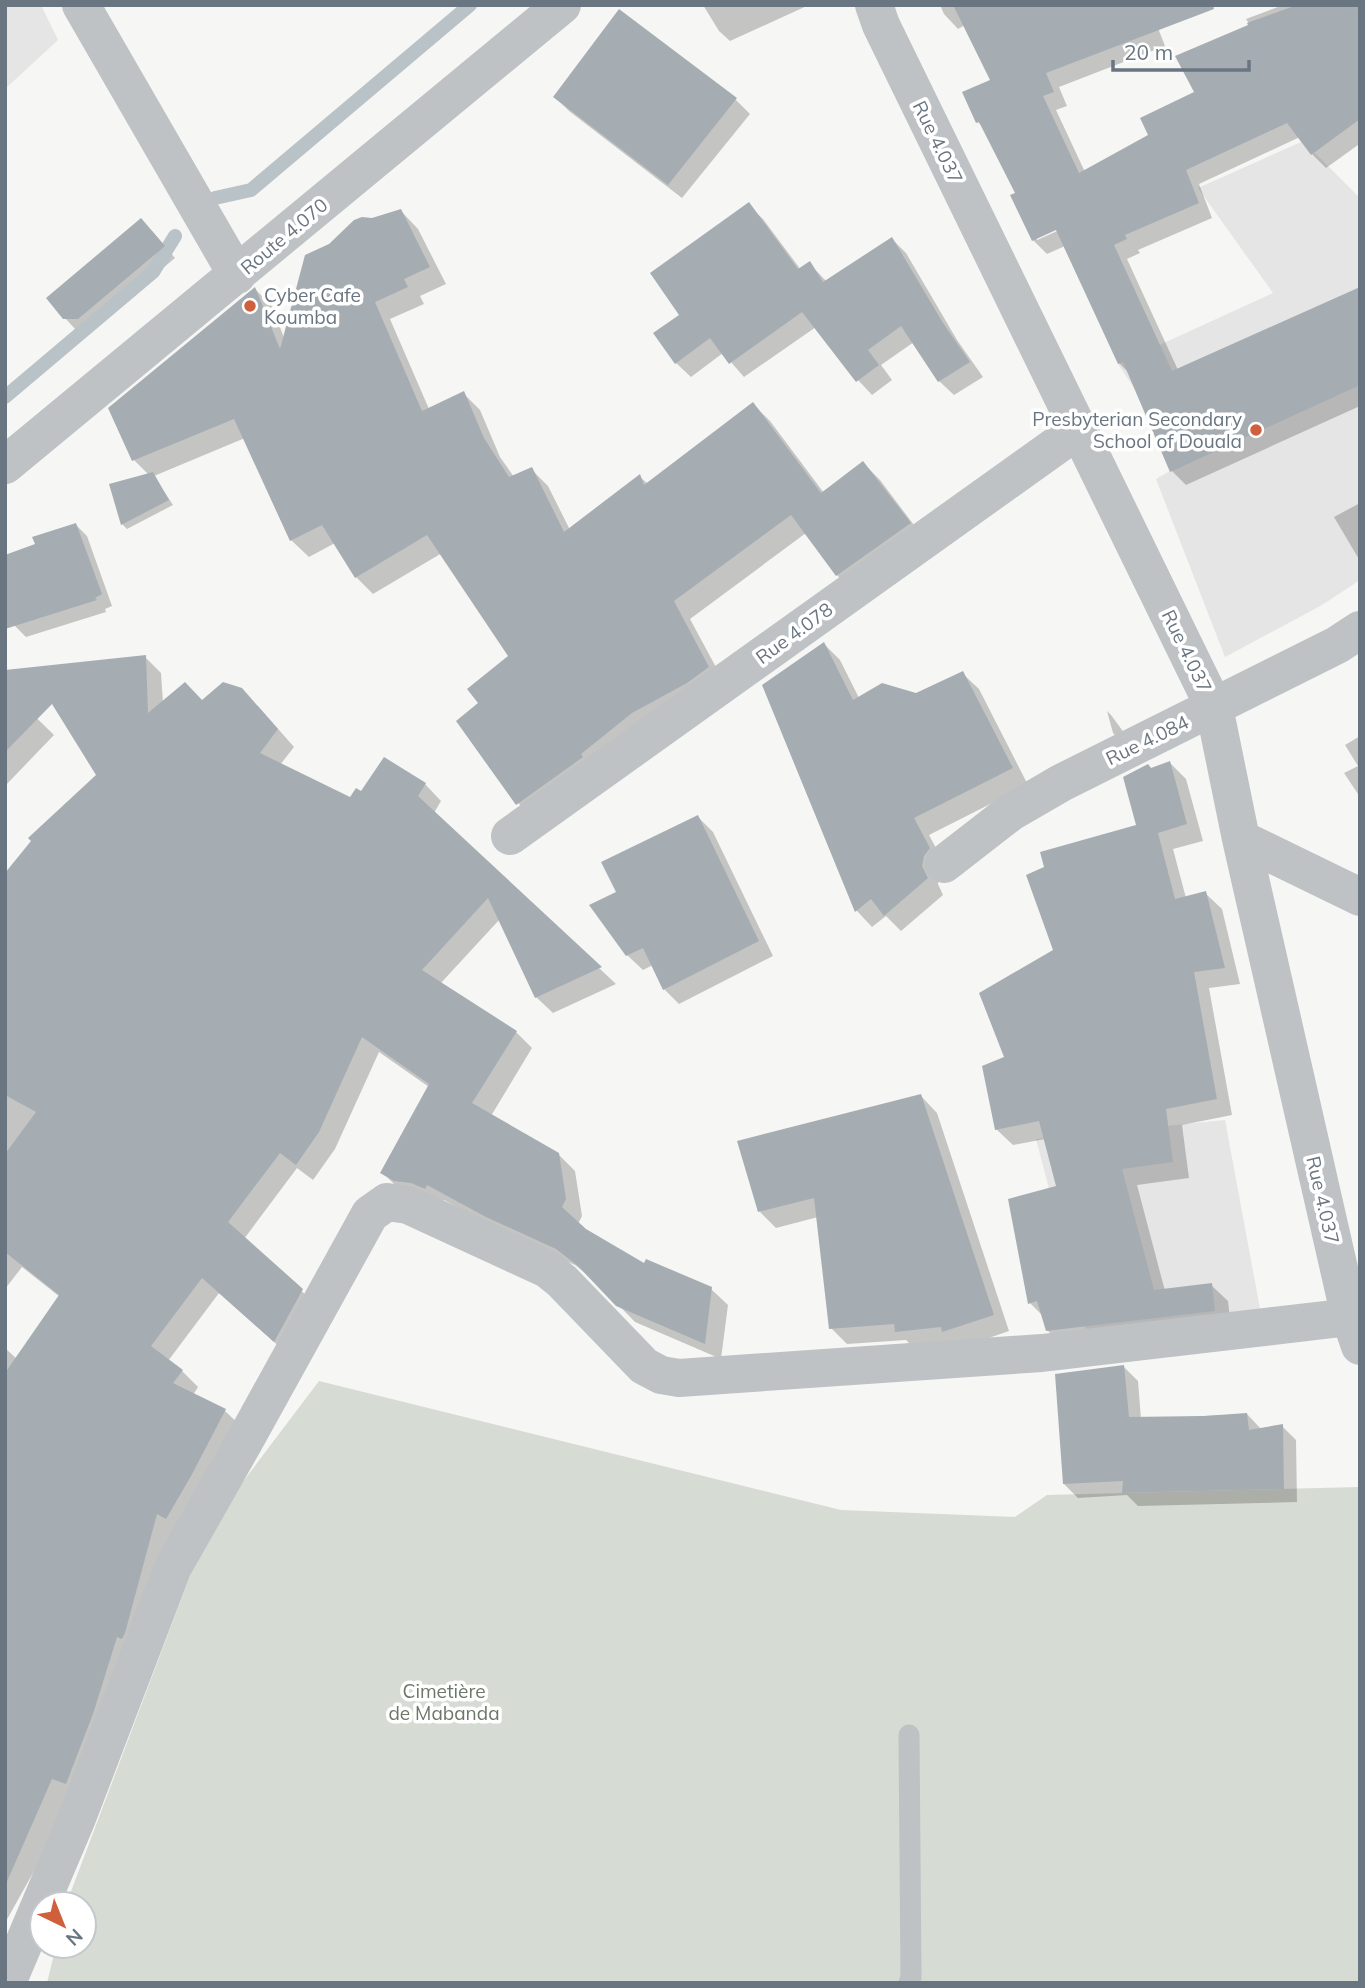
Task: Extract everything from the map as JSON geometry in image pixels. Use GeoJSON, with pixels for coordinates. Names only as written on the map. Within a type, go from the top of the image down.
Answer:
{"type":"FeatureCollection","features":[{"type":"Feature","properties":{"kind":"street"},"geometry":{"type":"LineString","coordinates":[[81,5],[237,275]]}},
{"type":"Feature","properties":{"kind":"street","name":"Route 4.070"},"geometry":{"type":"LineString","coordinates":[[5,465],[562,5]]}},
{"type":"Feature","properties":{"kind":"street","name":"Rue 4.037"},"geometry":{"type":"LineString","coordinates":[[873,5],[1214,707],[1241,839],[1355,1332]]}},
{"type":"Feature","properties":{"kind":"street","name":"Rue 4.078"},"geometry":{"type":"LineString","coordinates":[[510,836],[1078,430]]}},
{"type":"Feature","properties":{"kind":"street","name":"Rue 4.084"},"geometry":{"type":"LineString","coordinates":[[944,864],[1011,812],[1061,783],[1337,645],[1360,630]]}},
{"type":"Feature","properties":{"kind":"street"},"geometry":{"type":"LineString","coordinates":[[1241,839],[1360,897]]}},
{"type":"Feature","properties":{"kind":"street"},"geometry":{"type":"LineString","coordinates":[[8,1983],[77,1818],[173,1567],[370,1214],[387,1202],[408,1205],[547,1269],[562,1281],[644,1366],[661,1375],[679,1378],[1355,1332]]}},
{"type":"Feature","properties":{"kind":"lane"},"geometry":{"type":"LineString","coordinates":[[909,1735],[909,1983]]}},
{"type":"Feature","properties":{"kind":"shaded area"},"geometry":{"type":"Polygon","coordinates":[[[5,5],[41,5],[58,40],[5,89],[5,5]]]}},
{"type":"Feature","properties":{"kind":"shaded area","name":"Presbyterian Secondary School of Douala"},"geometry":{"type":"Polygon","coordinates":[[[1301,142],[1311,155],[1315,153],[1360,198],[1360,580],[1322,605],[1225,657],[1156,479],[1170,471],[1134,388],[1118,364],[1273,293],[1198,188],[1301,142]]]}},
{"type":"Feature","properties":{"kind":"shaded area"},"geometry":{"type":"Polygon","coordinates":[[[1225,1120],[1263,1325],[1090,1345],[1036,1139],[1225,1120]]]}},
{"type":"Feature","properties":{"kind":"green space","name":"Cimetière de Mabanda"},"geometry":{"type":"Polygon","coordinates":[[[319,1381],[841,1510],[1015,1517],[1047,1495],[1360,1487],[1360,1983],[47,1983],[53,1960],[98,1960],[98,1890],[71,1890],[208,1528],[319,1381]]]}},
{"type":"Feature","properties":{"kind":"building"},"geometry":{"type":"Polygon","coordinates":[[[953,5],[1213,5],[1214,9],[1046,73],[1054,92],[1043,96],[1079,173],[1148,135],[1140,118],[1194,92],[1175,56],[1248,25],[1247,23],[1297,5],[1360,5],[1360,119],[1311,155],[1287,123],[1186,170],[1199,203],[1125,235],[1127,239],[1114,245],[1172,371],[1360,287],[1360,385],[1170,472],[1123,362],[1118,364],[1056,230],[1032,241],[1010,195],[1015,193],[979,122],[976,123],[962,92],[990,80],[953,5]]]}},
{"type":"Feature","properties":{"kind":"building"},"geometry":{"type":"Polygon","coordinates":[[[619,9],[737,98],[668,185],[553,97],[619,9]]]}},
{"type":"Feature","properties":{"kind":"building"},"geometry":{"type":"Polygon","coordinates":[[[749,202],[798,269],[810,261],[823,282],[892,237],[943,323],[970,362],[938,382],[901,326],[868,350],[879,365],[856,382],[802,312],[729,364],[710,338],[675,364],[653,333],[679,315],[650,273],[749,202]]]}},
{"type":"Feature","properties":{"kind":"building"},"geometry":{"type":"Polygon","coordinates":[[[401,209],[430,267],[404,279],[408,287],[375,302],[422,411],[464,391],[484,438],[509,477],[532,467],[564,532],[640,474],[644,485],[753,402],[821,493],[863,461],[911,523],[836,576],[791,515],[674,601],[709,667],[687,683],[632,713],[581,754],[583,757],[516,805],[456,721],[478,703],[467,689],[508,656],[427,535],[355,578],[322,525],[290,541],[234,419],[132,461],[108,408],[255,287],[280,349],[305,255],[329,244],[354,220],[372,218],[401,209]]]}},
{"type":"Feature","properties":{"kind":"building"},"geometry":{"type":"Polygon","coordinates":[[[141,218],[165,246],[78,319],[63,319],[46,298],[141,218]]]}},
{"type":"Feature","properties":{"kind":"building"},"geometry":{"type":"Polygon","coordinates":[[[153,472],[169,500],[121,525],[109,484],[153,472]]]}},
{"type":"Feature","properties":{"kind":"building"},"geometry":{"type":"Polygon","coordinates":[[[76,523],[102,594],[95,598],[97,600],[5,629],[5,555],[35,544],[32,537],[76,523]]]}},
{"type":"Feature","properties":{"kind":"building"},"geometry":{"type":"Polygon","coordinates":[[[824,642],[853,700],[882,683],[916,693],[963,671],[1013,768],[914,818],[930,848],[924,856],[922,866],[928,878],[884,916],[871,899],[855,912],[762,685],[824,642]]]}},
{"type":"Feature","properties":{"kind":"building"},"geometry":{"type":"Polygon","coordinates":[[[146,655],[148,713],[185,682],[202,700],[223,682],[242,688],[278,729],[260,753],[350,797],[356,788],[361,791],[384,757],[426,783],[418,796],[602,967],[535,998],[488,898],[422,970],[517,1031],[472,1103],[559,1153],[566,1199],[562,1207],[586,1229],[644,1263],[646,1259],[712,1287],[705,1344],[616,1306],[578,1266],[556,1249],[486,1217],[427,1185],[425,1189],[411,1183],[394,1181],[380,1173],[429,1084],[362,1037],[319,1132],[296,1165],[280,1153],[228,1222],[303,1289],[274,1342],[202,1278],[151,1346],[183,1370],[173,1383],[226,1409],[166,1519],[157,1514],[125,1633],[122,1639],[117,1637],[93,1714],[66,1784],[52,1779],[5,1886],[5,1373],[59,1295],[5,1252],[5,1154],[36,1112],[5,1095],[5,873],[31,841],[28,838],[96,775],[52,704],[5,752],[5,670],[146,655]]]}},
{"type":"Feature","properties":{"kind":"building"},"geometry":{"type":"Polygon","coordinates":[[[1170,761],[1187,824],[1158,833],[1175,899],[1206,891],[1225,968],[1194,972],[1217,1099],[1166,1109],[1173,1162],[1122,1169],[1154,1290],[1212,1283],[1215,1311],[1046,1331],[1037,1301],[1028,1304],[1008,1199],[1056,1186],[1039,1121],[995,1130],[982,1066],[1004,1057],[979,993],[1053,950],[1026,875],[1044,867],[1040,852],[1136,825],[1123,777],[1148,764],[1151,768],[1170,761]]]}},
{"type":"Feature","properties":{"kind":"building"},"geometry":{"type":"Polygon","coordinates":[[[698,815],[759,941],[663,990],[643,948],[626,956],[589,905],[616,892],[601,862],[698,815]]]}},
{"type":"Feature","properties":{"kind":"building"},"geometry":{"type":"Polygon","coordinates":[[[921,1094],[994,1315],[942,1332],[941,1327],[895,1332],[894,1324],[829,1329],[814,1198],[758,1212],[737,1141],[921,1094]]]}},
{"type":"Feature","properties":{"kind":"building"},"geometry":{"type":"Polygon","coordinates":[[[1124,1365],[1129,1417],[1247,1413],[1249,1430],[1283,1424],[1284,1489],[1122,1493],[1123,1481],[1063,1484],[1055,1374],[1124,1365]]]}},
{"type":"Feature","properties":{"kind":"waterway"},"geometry":{"type":"LineString","coordinates":[[215,198],[251,190],[470,5]]}},
{"type":"Feature","properties":{"kind":"waterway"},"geometry":{"type":"LineString","coordinates":[[5,397],[153,272],[175,236]]}},
{"type":"Feature","properties":{"kind":"place","name":"Cyber Cafe Koumba"},"geometry":{"type":"Point","coordinates":[250,306]}},
{"type":"Feature","properties":{"kind":"place","name":"Presbyterian Secondary School of Douala"},"geometry":{"type":"Point","coordinates":[1256,430]}}]}
